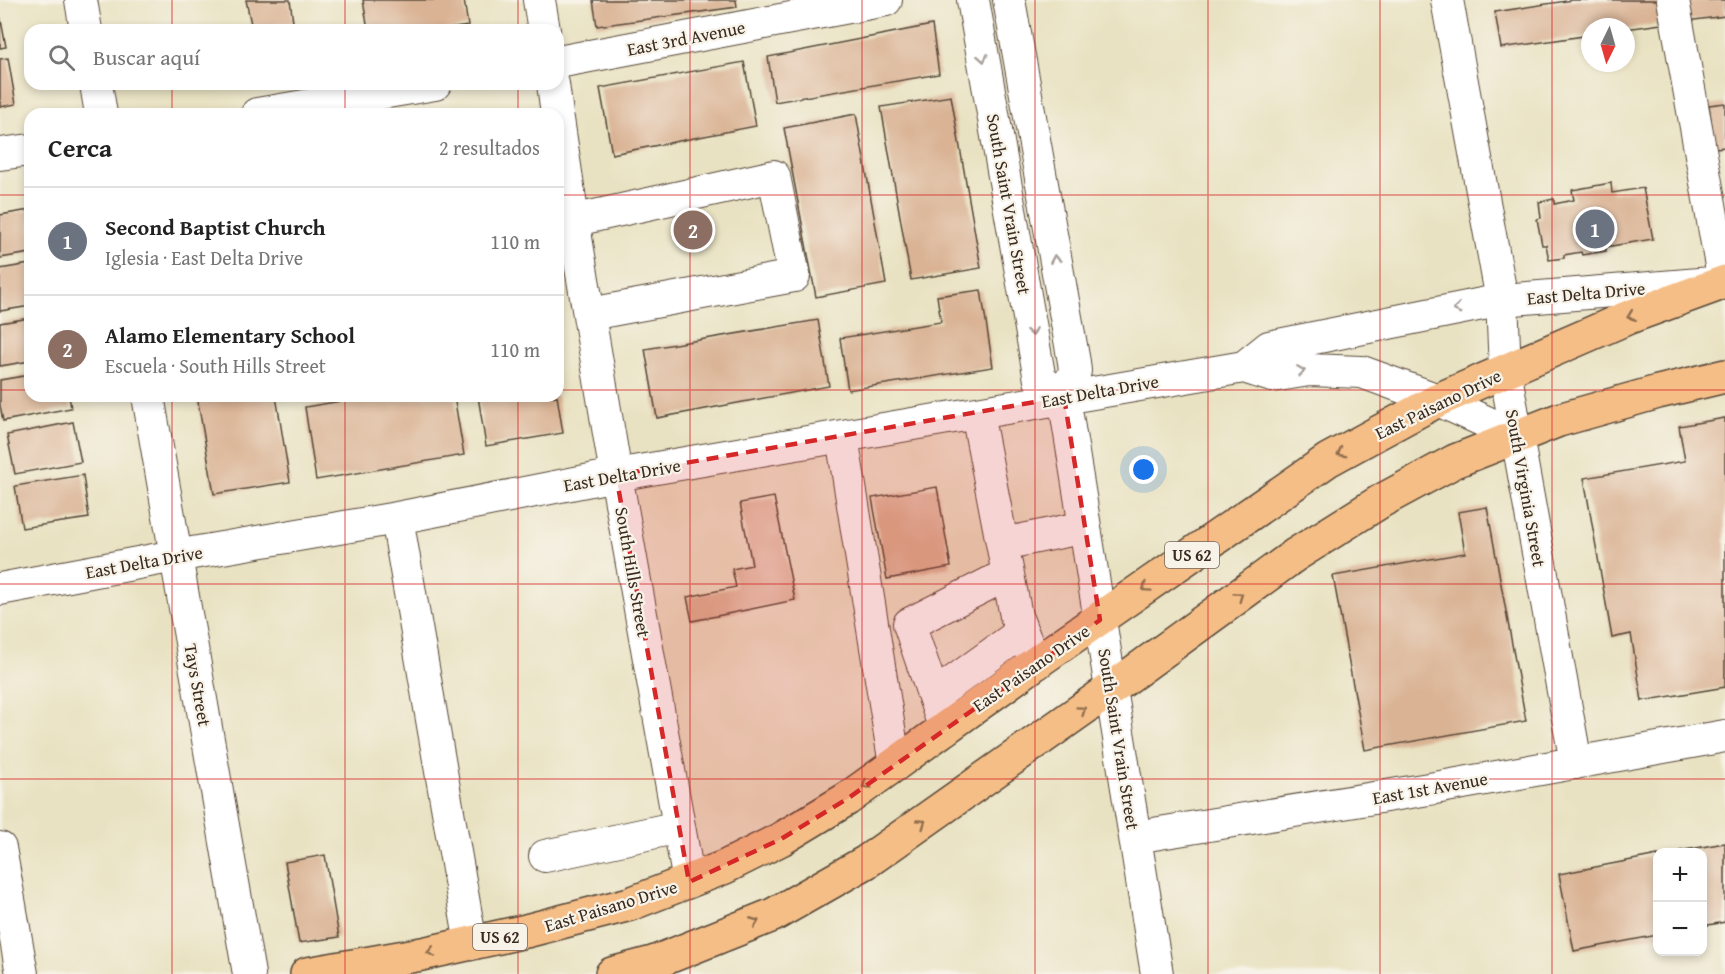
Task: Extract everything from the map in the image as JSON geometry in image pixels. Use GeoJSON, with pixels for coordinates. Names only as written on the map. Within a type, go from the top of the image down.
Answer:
{"type":"FeatureCollection","features":[{"type":"Feature","properties":{"kind":"main road","name":"East Paisano Drive"},"geometry":{"type":"LineString","coordinates":[[307,974],[471,944],[630,904],[689,882],[781,839],[847,799],[1328,460],[1438,400],[1629,317],[1724,282]]}},
{"type":"Feature","properties":{"kind":"main road"},"geometry":{"type":"LineString","coordinates":[[612,974],[653,963],[772,915],[866,862],[1112,690],[1295,555],[1381,501],[1455,461],[1558,420],[1725,376]]}},
{"type":"Feature","properties":{"kind":"street"},"geometry":{"type":"LineString","coordinates":[[81,0],[85,24]]}},
{"type":"Feature","properties":{"kind":"street"},"geometry":{"type":"LineString","coordinates":[[539,0],[543,24]]}},
{"type":"Feature","properties":{"kind":"street","name":"East 3rd Avenue"},"geometry":{"type":"LineString","coordinates":[[564,61],[886,0]]}},
{"type":"Feature","properties":{"kind":"street","name":"South Saint Vrain Street"},"geometry":{"type":"LineString","coordinates":[[973,0],[1040,380],[1064,397]]}},
{"type":"Feature","properties":{"kind":"street","name":"South Saint Vrain Street"},"geometry":{"type":"LineString","coordinates":[[1009,0],[1075,371],[1064,397],[1157,974]]}},
{"type":"Feature","properties":{"kind":"street","name":"South Virginia Street"},"geometry":{"type":"LineString","coordinates":[[1447,0],[1502,300],[1505,370],[1576,763]]}},
{"type":"Feature","properties":{"kind":"street"},"geometry":{"type":"LineString","coordinates":[[1673,0],[1724,282]]}},
{"type":"Feature","properties":{"kind":"street"},"geometry":{"type":"LineString","coordinates":[[97,90],[100,108]]}},
{"type":"Feature","properties":{"kind":"street"},"geometry":{"type":"LineString","coordinates":[[293,108],[399,90]]}},
{"type":"Feature","properties":{"kind":"street"},"geometry":{"type":"LineString","coordinates":[[554,90],[556,108]]}},
{"type":"Feature","properties":{"kind":"street"},"geometry":{"type":"LineString","coordinates":[[0,154],[24,151]]}},
{"type":"Feature","properties":{"kind":"street"},"geometry":{"type":"LineString","coordinates":[[565,222],[774,176],[794,276],[590,314]]}},
{"type":"Feature","properties":{"kind":"street","name":"South Hills Street"},"geometry":{"type":"LineString","coordinates":[[565,222],[590,314],[616,475],[689,882]]}},
{"type":"Feature","properties":{"kind":"street","name":"East Delta Drive"},"geometry":{"type":"LineString","coordinates":[[1244,367],[1269,347],[1502,300],[1724,282]]}},
{"type":"Feature","properties":{"kind":"street","name":"East Delta Drive"},"geometry":{"type":"LineString","coordinates":[[0,589],[397,518],[616,475],[1244,367],[1272,376],[1309,370],[1362,372],[1438,400],[1517,436]]}},
{"type":"Feature","properties":{"kind":"street","name":"Tays Street"},"geometry":{"type":"LineString","coordinates":[[149,402],[249,974]]}},
{"type":"Feature","properties":{"kind":"street"},"geometry":{"type":"LineString","coordinates":[[977,413],[1016,616],[1037,663]]}},
{"type":"Feature","properties":{"kind":"street"},"geometry":{"type":"LineString","coordinates":[[842,437],[895,765]]}},
{"type":"Feature","properties":{"kind":"street"},"geometry":{"type":"LineString","coordinates":[[397,518],[471,944]]}},
{"type":"Feature","properties":{"kind":"street"},"geometry":{"type":"LineString","coordinates":[[1003,544],[1085,527]]}},
{"type":"Feature","properties":{"kind":"street"},"geometry":{"type":"LineString","coordinates":[[874,636],[909,624],[1008,574]]}},
{"type":"Feature","properties":{"kind":"street"},"geometry":{"type":"LineString","coordinates":[[909,624],[945,729]]}},
{"type":"Feature","properties":{"kind":"street"},"geometry":{"type":"LineString","coordinates":[[934,696],[1022,632]]}},
{"type":"Feature","properties":{"kind":"street","name":"East 1st Avenue"},"geometry":{"type":"LineString","coordinates":[[1135,837],[1435,788],[1725,736]]}},
{"type":"Feature","properties":{"kind":"street"},"geometry":{"type":"LineString","coordinates":[[544,856],[679,827]]}},
{"type":"Feature","properties":{"kind":"street"},"geometry":{"type":"LineString","coordinates":[[0,848],[22,974]]}},
{"type":"Feature","properties":{"kind":"highlighted area"},"geometry":{"type":"Polygon","coordinates":[[[1064,397],[1100,620],[847,799],[781,839],[689,882],[616,475],[1064,397]]]}},
{"type":"Feature","properties":{"kind":"building"},"geometry":{"type":"Polygon","coordinates":[[[246,0],[290,0],[293,22],[251,24],[246,0]]]}},
{"type":"Feature","properties":{"kind":"building"},"geometry":{"type":"Polygon","coordinates":[[[363,0],[464,0],[468,24],[367,24],[363,0]]]}},
{"type":"Feature","properties":{"kind":"building"},"geometry":{"type":"Polygon","coordinates":[[[593,0],[736,0],[737,7],[597,26],[593,0]]]}},
{"type":"Feature","properties":{"kind":"building"},"geometry":{"type":"Polygon","coordinates":[[[1573,0],[1657,0],[1661,24],[1635,28],[1635,18],[1581,18],[1581,36],[1501,48],[1495,12],[1573,0]]]}},
{"type":"Feature","properties":{"kind":"building"},"geometry":{"type":"Polygon","coordinates":[[[1684,0],[1725,0],[1725,16],[1687,21],[1684,0]]]}},
{"type":"Feature","properties":{"kind":"building"},"geometry":{"type":"Polygon","coordinates":[[[0,15],[6,47],[0,48],[0,15]]]}},
{"type":"Feature","properties":{"kind":"building"},"geometry":{"type":"Polygon","coordinates":[[[932,25],[939,74],[775,102],[768,57],[932,25]]]}},
{"type":"Feature","properties":{"kind":"building"},"geometry":{"type":"Polygon","coordinates":[[[8,58],[16,104],[0,107],[0,59],[8,58]]]}},
{"type":"Feature","properties":{"kind":"building"},"geometry":{"type":"Polygon","coordinates":[[[744,62],[756,126],[612,154],[600,88],[744,62]]]}},
{"type":"Feature","properties":{"kind":"building"},"geometry":{"type":"Polygon","coordinates":[[[951,96],[981,268],[911,280],[881,107],[951,96]]]}},
{"type":"Feature","properties":{"kind":"building"},"geometry":{"type":"Polygon","coordinates":[[[1725,103],[1725,147],[1715,148],[1709,105],[1725,103]]]}},
{"type":"Feature","properties":{"kind":"building"},"geometry":{"type":"Polygon","coordinates":[[[856,114],[886,284],[816,297],[784,128],[856,114]]]}},
{"type":"Feature","properties":{"kind":"building"},"geometry":{"type":"Polygon","coordinates":[[[1611,183],[1612,193],[1643,188],[1653,239],[1606,247],[1606,251],[1582,255],[1581,252],[1549,260],[1546,245],[1542,245],[1537,219],[1541,218],[1539,202],[1554,199],[1554,204],[1574,200],[1572,190],[1611,183]]]}},
{"type":"Feature","properties":{"kind":"building"},"geometry":{"type":"Polygon","coordinates":[[[24,211],[24,254],[0,258],[0,215],[24,211]]]}},
{"type":"Feature","properties":{"kind":"building"},"geometry":{"type":"Polygon","coordinates":[[[24,265],[24,307],[0,311],[0,269],[24,265]]]}},
{"type":"Feature","properties":{"kind":"building"},"geometry":{"type":"Polygon","coordinates":[[[981,290],[993,367],[848,390],[840,338],[941,322],[937,296],[981,290]]]}},
{"type":"Feature","properties":{"kind":"building"},"geometry":{"type":"Polygon","coordinates":[[[24,319],[24,362],[0,366],[0,323],[24,319]]]}},
{"type":"Feature","properties":{"kind":"building"},"geometry":{"type":"Polygon","coordinates":[[[818,320],[829,386],[657,418],[645,349],[818,320]]]}},
{"type":"Feature","properties":{"kind":"building"},"geometry":{"type":"Polygon","coordinates":[[[24,376],[24,402],[70,402],[71,408],[3,421],[0,405],[0,380],[24,376]]]}},
{"type":"Feature","properties":{"kind":"building"},"geometry":{"type":"Polygon","coordinates":[[[198,402],[277,402],[290,482],[214,494],[198,402]]]}},
{"type":"Feature","properties":{"kind":"building"},"geometry":{"type":"Polygon","coordinates":[[[335,402],[455,402],[464,455],[316,480],[305,407],[335,402]]]}},
{"type":"Feature","properties":{"kind":"building"},"geometry":{"type":"Polygon","coordinates":[[[479,402],[558,402],[563,433],[486,446],[479,402]]]}},
{"type":"Feature","properties":{"kind":"building"},"geometry":{"type":"Polygon","coordinates":[[[1725,418],[1725,687],[1642,701],[1631,634],[1612,638],[1584,478],[1685,461],[1679,426],[1725,418]]]}},
{"type":"Feature","properties":{"kind":"building"},"geometry":{"type":"Polygon","coordinates":[[[73,422],[81,462],[15,474],[7,435],[73,422]]]}},
{"type":"Feature","properties":{"kind":"building"},"geometry":{"type":"Polygon","coordinates":[[[83,475],[89,518],[22,528],[15,486],[83,475]]]}},
{"type":"Feature","properties":{"kind":"building"},"geometry":{"type":"Polygon","coordinates":[[[937,487],[951,567],[887,579],[872,498],[937,487]]]}},
{"type":"Feature","properties":{"kind":"building"},"geometry":{"type":"Polygon","coordinates":[[[774,497],[795,600],[692,621],[687,597],[736,587],[732,569],[752,565],[740,503],[774,497]]]}},
{"type":"Feature","properties":{"kind":"building"},"geometry":{"type":"Polygon","coordinates":[[[1487,507],[1526,721],[1365,750],[1333,576],[1465,553],[1458,512],[1487,507]]]}},
{"type":"Feature","properties":{"kind":"building"},"geometry":{"type":"Polygon","coordinates":[[[1725,843],[1725,922],[1707,925],[1707,848],[1696,848],[1725,843]]]}},
{"type":"Feature","properties":{"kind":"building"},"geometry":{"type":"Polygon","coordinates":[[[325,855],[339,937],[299,943],[285,862],[325,855]]]}},
{"type":"Feature","properties":{"kind":"building"},"geometry":{"type":"Polygon","coordinates":[[[1653,856],[1653,936],[1574,951],[1559,874],[1653,856]]]}},
{"type":"Feature","properties":{"kind":"place","name":"Second Baptist Church"},"geometry":{"type":"Point","coordinates":[1595,229]}},
{"type":"Feature","properties":{"kind":"place","name":"Alamo Elementary School"},"geometry":{"type":"Point","coordinates":[693,230]}}]}
